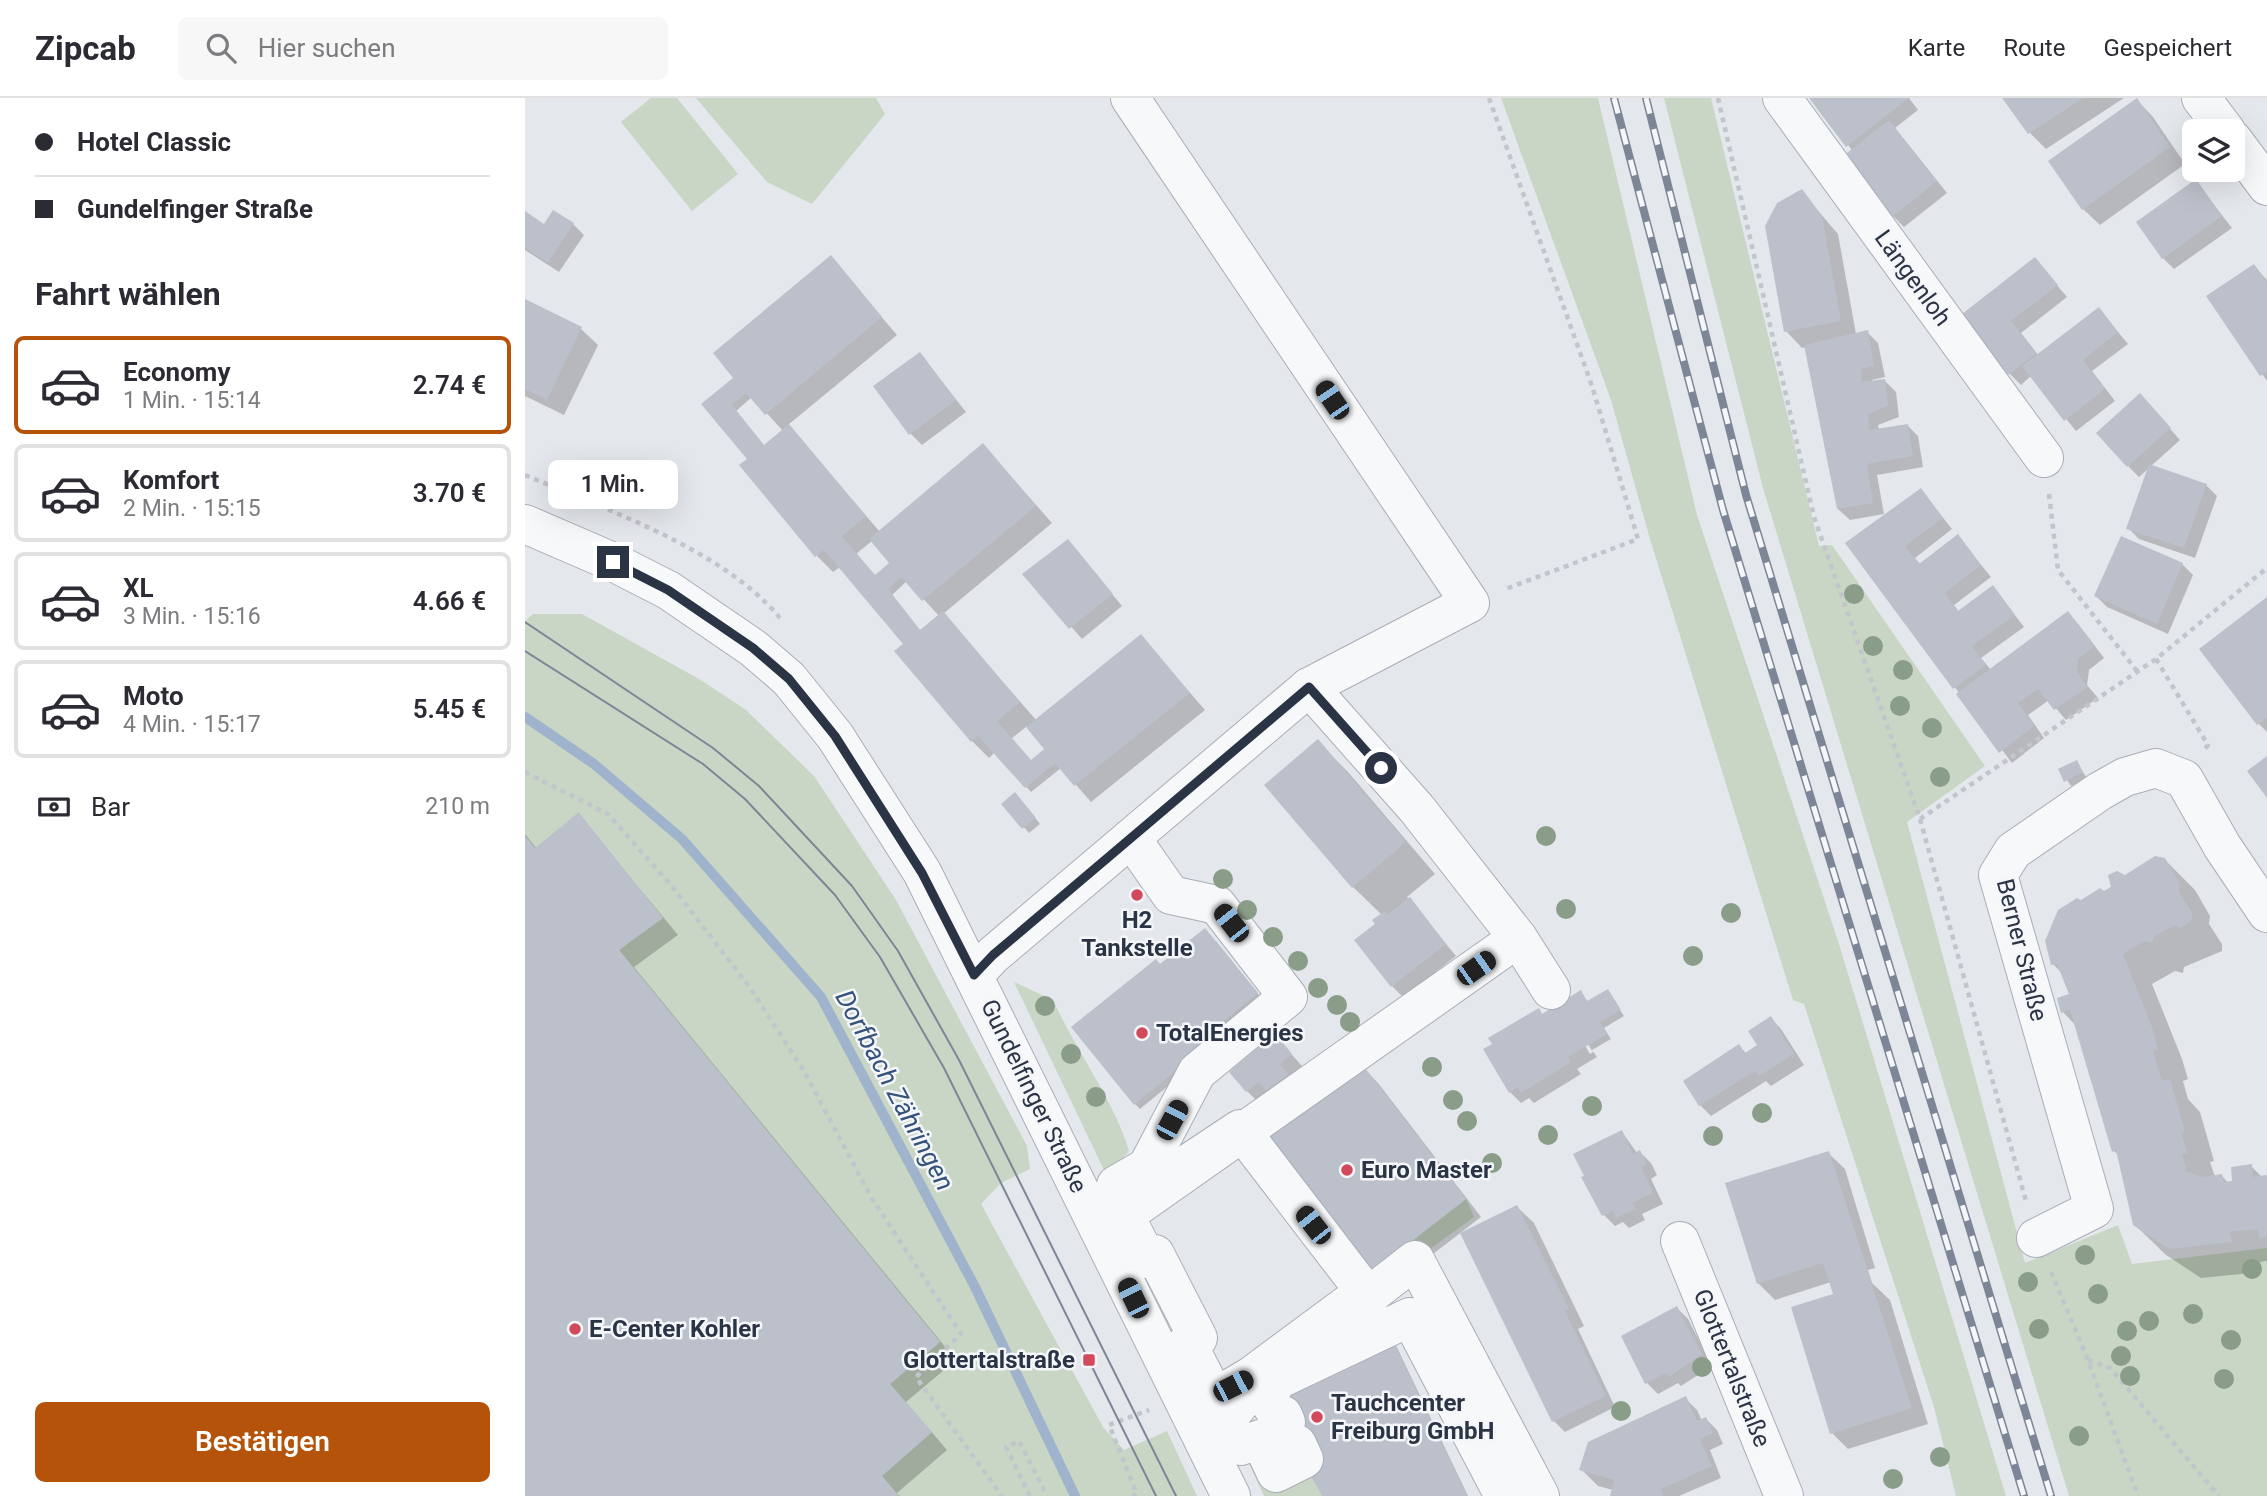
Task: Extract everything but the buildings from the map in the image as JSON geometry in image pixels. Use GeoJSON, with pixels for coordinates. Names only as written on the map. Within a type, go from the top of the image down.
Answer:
{"type":"FeatureCollection","features":[{"type":"Feature","properties":{"kind":"street"},"geometry":{"type":"LineString","coordinates":[[974,975],[993,955],[1309,687],[1470,603],[1130,98]]}},
{"type":"Feature","properties":{"kind":"street","name":"Längenloh"},"geometry":{"type":"LineString","coordinates":[[1781,98],[2044,458]]}},
{"type":"Feature","properties":{"kind":"street"},"geometry":{"type":"LineString","coordinates":[[2201,98],[2217,119]]}},
{"type":"Feature","properties":{"kind":"street"},"geometry":{"type":"LineString","coordinates":[[2245,156],[2267,186]]}},
{"type":"Feature","properties":{"kind":"street","name":"Gundelfinger Straße"},"geometry":{"type":"LineString","coordinates":[[529,532],[613,562],[668,590],[753,648],[789,679],[835,736],[922,873],[1189,1379],[1217,1434],[1231,1496]]}},
{"type":"Feature","properties":{"kind":"street"},"geometry":{"type":"LineString","coordinates":[[1309,687],[1417,809],[1518,938],[1551,990]]}},
{"type":"Feature","properties":{"kind":"street","name":"Berner Straße"},"geometry":{"type":"LineString","coordinates":[[2036,1238],[2094,1209],[1998,875],[2013,851],[2117,782],[2156,768],[2184,779]]}},
{"type":"Feature","properties":{"kind":"street"},"geometry":{"type":"LineString","coordinates":[[2184,779],[2222,846],[2267,913]]}},
{"type":"Feature","properties":{"kind":"street"},"geometry":{"type":"LineString","coordinates":[[1104,1217],[1147,1167],[1198,1072],[1288,997],[1217,905],[1171,895],[1131,838]]}},
{"type":"Feature","properties":{"kind":"street"},"geometry":{"type":"LineString","coordinates":[[1104,1217],[1243,1133],[1518,938]]}},
{"type":"Feature","properties":{"kind":"street"},"geometry":{"type":"LineString","coordinates":[[1189,1379],[1217,1401],[1224,1392],[1251,1377],[1359,1296],[1358,1283],[1243,1133]]}},
{"type":"Feature","properties":{"kind":"street","name":"Glottertalstraße"},"geometry":{"type":"LineString","coordinates":[[1680,1241],[1784,1496]]}},
{"type":"Feature","properties":{"kind":"street"},"geometry":{"type":"LineString","coordinates":[[1217,1434],[1223,1416],[1228,1418],[1258,1381],[1361,1325],[1370,1295],[1415,1260],[1540,1496]]}},
{"type":"Feature","properties":{"kind":"street"},"geometry":{"type":"LineString","coordinates":[[1217,1434],[1238,1423],[1263,1381],[1420,1303],[1519,1496]]}},
{"type":"Feature","properties":{"kind":"street"},"geometry":{"type":"LineString","coordinates":[[1217,1434],[1241,1446],[1260,1439],[1276,1473],[1304,1458],[1297,1444],[1291,1447],[1280,1424],[1286,1422],[1283,1415],[1278,1418],[1267,1396],[1271,1394],[1267,1385],[1410,1317],[1504,1496]]}},
{"type":"Feature","properties":{"kind":"path"},"geometry":{"type":"LineString","coordinates":[[1470,603],[1638,539],[1592,386],[1489,98]]}},
{"type":"Feature","properties":{"kind":"path"},"geometry":{"type":"LineString","coordinates":[[1718,98],[1814,517],[1920,819],[2036,1238],[2088,1360],[2138,1496]]}},
{"type":"Feature","properties":{"kind":"path"},"geometry":{"type":"LineString","coordinates":[[2044,458],[2058,570],[2137,671]]}},
{"type":"Feature","properties":{"kind":"path"},"geometry":{"type":"LineString","coordinates":[[1920,819],[2157,659],[2267,568]]}},
{"type":"Feature","properties":{"kind":"path"},"geometry":{"type":"LineString","coordinates":[[2157,659],[2209,745],[2184,779]]}},
{"type":"Feature","properties":{"kind":"path"},"geometry":{"type":"LineString","coordinates":[[525,772],[608,814],[670,884],[748,985],[804,1071],[871,1198],[961,1334],[916,1377],[1002,1496]]}},
{"type":"Feature","properties":{"kind":"path"},"geometry":{"type":"LineString","coordinates":[[2088,1360],[2110,1368],[2219,1496]]}},
{"type":"Feature","properties":{"kind":"path"},"geometry":{"type":"LineString","coordinates":[[1109,1425],[1137,1494],[1132,1496]]}},
{"type":"Feature","properties":{"kind":"path"},"geometry":{"type":"LineString","coordinates":[[1030,1496],[1006,1447],[1019,1441],[1047,1496]]}},
{"type":"Feature","properties":{"kind":"green space"},"geometry":{"type":"Polygon","coordinates":[[[651,98],[677,98],[738,174],[692,211],[621,122],[651,98]]]}},
{"type":"Feature","properties":{"kind":"green space"},"geometry":{"type":"Polygon","coordinates":[[[696,98],[876,98],[885,114],[812,204],[767,182],[696,98]]]}},
{"type":"Feature","properties":{"kind":"green space"},"geometry":{"type":"Polygon","coordinates":[[[1501,98],[1598,98],[1697,515],[1839,944],[2006,1496],[1956,1496],[1934,1407],[1804,1004],[1793,1000],[1650,539],[1611,400],[1501,98]]]}},
{"type":"Feature","properties":{"kind":"green space"},"geometry":{"type":"Polygon","coordinates":[[[1664,98],[1711,98],[1819,546],[1832,545],[1985,766],[1907,822],[2025,1263],[2118,1225],[2132,1264],[2267,1248],[2267,1496],[2069,1496],[1763,488],[1664,98]]]}},
{"type":"Feature","properties":{"kind":"green space"},"geometry":{"type":"Polygon","coordinates":[[[533,614],[582,614],[699,679],[746,710],[814,776],[896,900],[1027,1146],[1030,1169],[1001,1183],[981,1204],[1103,1427],[1124,1450],[1167,1431],[1197,1496],[899,1496],[882,1476],[932,1432],[890,1384],[940,1342],[619,950],[662,917],[580,813],[535,848],[525,836],[525,621],[533,614]]]}},
{"type":"Feature","properties":{"kind":"green space"},"geometry":{"type":"Polygon","coordinates":[[[1014,982],[1053,1000],[1123,1132],[1129,1151],[1118,1165],[1104,1170],[1014,982]]]}},
{"type":"Feature","properties":{"kind":"green space"},"geometry":{"type":"Polygon","coordinates":[[[1466,1199],[1474,1217],[1415,1260],[1358,1283],[1466,1199]]]}},
{"type":"Feature","properties":{"kind":"green space"},"geometry":{"type":"Polygon","coordinates":[[[1241,1446],[1304,1459],[1322,1496],[1264,1496],[1241,1446]]]}},
{"type":"Feature","properties":{"kind":"waterway","name":"Dorfbach Zähringen"},"geometry":{"type":"LineString","coordinates":[[525,717],[594,764],[682,839],[821,997],[975,1287],[1075,1496]]}},
{"type":"Feature","properties":{"kind":"tram line"},"geometry":{"type":"LineString","coordinates":[[525,622],[713,748],[759,786],[852,886],[898,951],[959,1060],[1176,1496]]}},
{"type":"Feature","properties":{"kind":"tram line"},"geometry":{"type":"LineString","coordinates":[[525,651],[703,764],[745,799],[835,895],[880,957],[944,1068],[1156,1496]]}},
{"type":"Feature","properties":{"kind":"railway"},"geometry":{"type":"LineString","coordinates":[[1614,98],[1723,510],[2024,1496]]}},
{"type":"Feature","properties":{"kind":"railway"},"geometry":{"type":"LineString","coordinates":[[1646,98],[1746,495],[2051,1496]]}},
{"type":"Feature","properties":{"kind":"place","name":"H2 Tankstelle"},"geometry":{"type":"Point","coordinates":[1137,895]}},
{"type":"Feature","properties":{"kind":"place","name":"TotalEnergies"},"geometry":{"type":"Point","coordinates":[1142,1033]}},
{"type":"Feature","properties":{"kind":"place","name":"Euro Master"},"geometry":{"type":"Point","coordinates":[1347,1170]}},
{"type":"Feature","properties":{"kind":"place","name":"E-Center Kohler"},"geometry":{"type":"Point","coordinates":[575,1329]}},
{"type":"Feature","properties":{"kind":"place","name":"Glottertalstraße"},"geometry":{"type":"Point","coordinates":[1089,1360]}},
{"type":"Feature","properties":{"kind":"place","name":"Tauchcenter Freiburg GmbH"},"geometry":{"type":"Point","coordinates":[1317,1417]}},
{"type":"Feature","properties":{"kind":"route"},"geometry":{"type":"LineString","coordinates":[[613,562],[668,590],[753,648],[789,679],[835,736],[922,873],[974,975],[993,955],[1309,687],[1381,768]]}}]}
